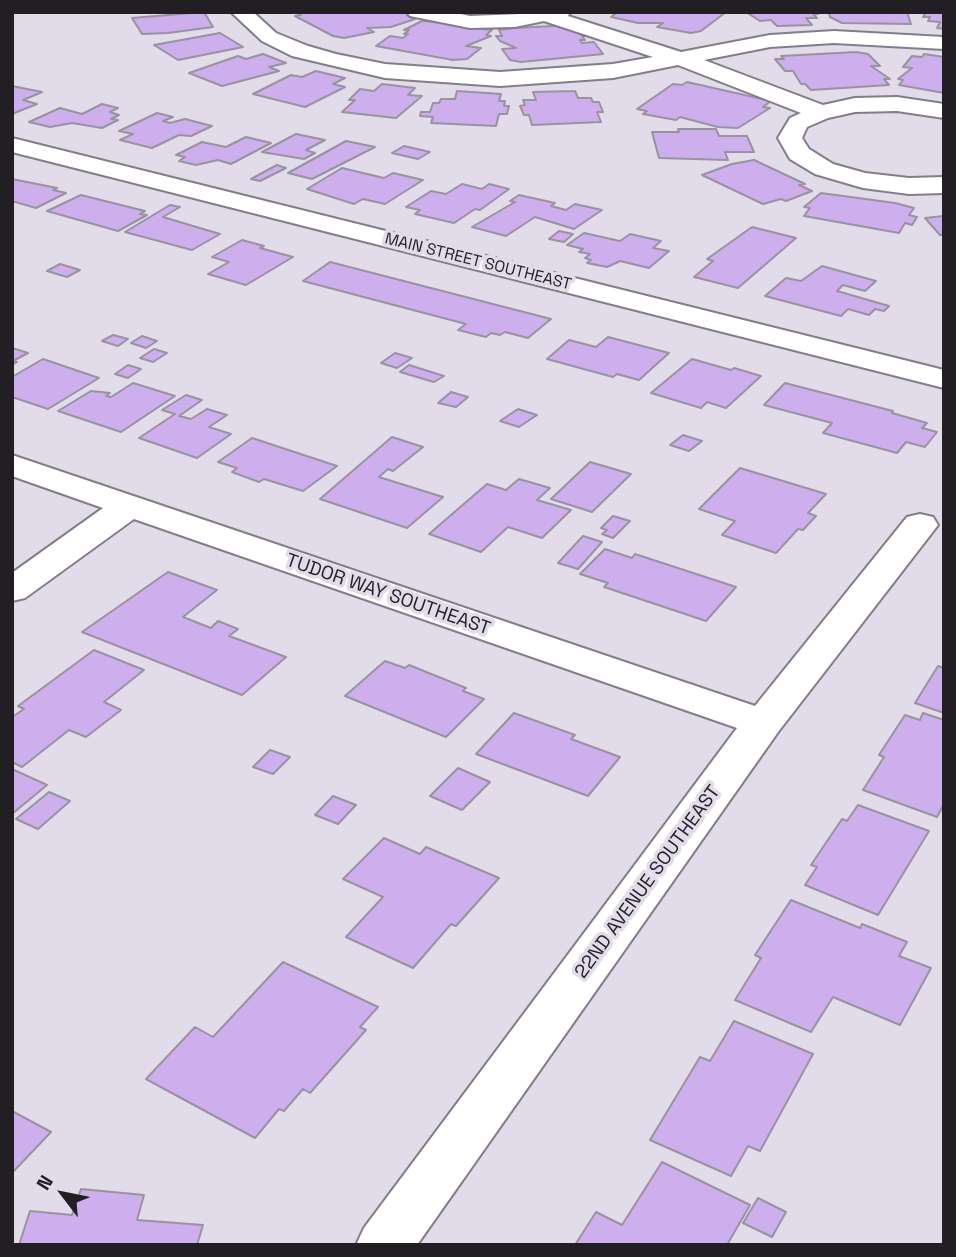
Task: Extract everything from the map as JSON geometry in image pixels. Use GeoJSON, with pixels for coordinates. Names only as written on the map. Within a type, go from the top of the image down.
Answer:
{"type":"FeatureCollection","features":[{"type":"Feature","properties":{"kind":"street"},"geometry":{"type":"LineString","coordinates":[[241,12],[270,37],[300,51],[385,71],[487,78],[547,78],[613,71],[770,41],[834,37],[944,43]]}},
{"type":"Feature","properties":{"kind":"street"},"geometry":{"type":"LineString","coordinates":[[417,12],[470,22],[515,21],[554,14],[821,112]]}},
{"type":"Feature","properties":{"kind":"street"},"geometry":{"type":"LineString","coordinates":[[944,111],[897,104],[855,105],[821,112],[798,123],[790,138],[799,154],[816,164],[863,180],[909,186],[944,185]]}},
{"type":"Feature","properties":{"kind":"street","name":"MAIN STREET SOUTHEAST"},"geometry":{"type":"LineString","coordinates":[[12,145],[944,379]]}},
{"type":"Feature","properties":{"kind":"street","name":"TUDOR WAY SOUTHEAST"},"geometry":{"type":"LineString","coordinates":[[12,465],[763,723]]}},
{"type":"Feature","properties":{"kind":"street"},"geometry":{"type":"LineString","coordinates":[[12,590],[129,506]]}},
{"type":"Feature","properties":{"kind":"street","name":"22ND AVENUE SOUTHEAST"},"geometry":{"type":"LineString","coordinates":[[384,1245],[763,723],[920,525]]}},
{"type":"Feature","properties":{"kind":"building"},"geometry":{"type":"Polygon","coordinates":[[[204,12],[213,27],[168,33],[142,34],[132,18],[204,12]]]}},
{"type":"Feature","properties":{"kind":"building"},"geometry":{"type":"Polygon","coordinates":[[[301,12],[411,14],[407,15],[415,19],[391,27],[367,28],[374,32],[344,38],[333,36],[295,16],[301,15],[297,13],[301,12]]]}},
{"type":"Feature","properties":{"kind":"building"},"geometry":{"type":"Polygon","coordinates":[[[618,12],[726,12],[701,31],[691,33],[657,27],[663,23],[638,23],[611,17],[618,12]]]}},
{"type":"Feature","properties":{"kind":"building"},"geometry":{"type":"Polygon","coordinates":[[[746,12],[818,14],[813,14],[817,18],[806,18],[812,25],[777,26],[771,20],[760,21],[746,12]]]}},
{"type":"Feature","properties":{"kind":"building"},"geometry":{"type":"Polygon","coordinates":[[[907,12],[911,24],[842,23],[830,17],[829,13],[907,12]]]}},
{"type":"Feature","properties":{"kind":"building"},"geometry":{"type":"Polygon","coordinates":[[[926,12],[944,12],[944,29],[937,28],[940,22],[928,21],[930,17],[923,17],[926,12]]]}},
{"type":"Feature","properties":{"kind":"building"},"geometry":{"type":"Polygon","coordinates":[[[422,21],[478,26],[476,28],[492,30],[486,35],[491,36],[466,46],[481,48],[467,59],[453,60],[376,46],[390,36],[403,38],[409,30],[404,30],[422,21]]]}},
{"type":"Feature","properties":{"kind":"building"},"geometry":{"type":"Polygon","coordinates":[[[574,25],[587,36],[582,36],[585,40],[580,40],[582,43],[594,42],[603,54],[521,62],[510,60],[502,49],[516,48],[500,41],[496,36],[502,36],[499,30],[574,25]]]}},
{"type":"Feature","properties":{"kind":"building"},"geometry":{"type":"Polygon","coordinates":[[[220,33],[243,47],[178,60],[154,45],[220,33]]]}},
{"type":"Feature","properties":{"kind":"building"},"geometry":{"type":"Polygon","coordinates":[[[856,52],[868,54],[880,66],[871,66],[890,79],[884,79],[889,85],[811,90],[801,84],[793,71],[785,71],[775,59],[784,59],[781,56],[856,52]]]}},
{"type":"Feature","properties":{"kind":"building"},"geometry":{"type":"Polygon","coordinates":[[[263,54],[286,63],[269,67],[279,71],[222,86],[189,73],[238,56],[246,59],[263,54]]]}},
{"type":"Feature","properties":{"kind":"building"},"geometry":{"type":"Polygon","coordinates":[[[924,54],[944,57],[944,93],[899,85],[903,80],[898,79],[912,68],[903,67],[912,56],[922,57],[924,54]]]}},
{"type":"Feature","properties":{"kind":"building"},"geometry":{"type":"Polygon","coordinates":[[[316,71],[345,78],[333,84],[345,87],[305,107],[253,94],[291,75],[302,77],[316,71]]]}},
{"type":"Feature","properties":{"kind":"building"},"geometry":{"type":"Polygon","coordinates":[[[687,82],[771,101],[763,107],[770,108],[738,128],[718,127],[680,117],[676,120],[643,114],[647,111],[637,109],[673,84],[682,85],[687,82]]]}},
{"type":"Feature","properties":{"kind":"building"},"geometry":{"type":"Polygon","coordinates":[[[382,84],[415,88],[408,95],[422,96],[396,118],[342,112],[355,100],[349,100],[360,89],[374,91],[382,84]]]}},
{"type":"Feature","properties":{"kind":"building"},"geometry":{"type":"Polygon","coordinates":[[[12,86],[42,92],[23,100],[37,104],[12,114],[12,86]]]}},
{"type":"Feature","properties":{"kind":"building"},"geometry":{"type":"Polygon","coordinates":[[[457,91],[501,94],[499,101],[505,101],[504,106],[509,106],[507,114],[499,114],[496,126],[431,123],[433,117],[420,116],[421,112],[430,112],[433,103],[439,103],[441,99],[455,99],[457,91]]]}},
{"type":"Feature","properties":{"kind":"building"},"geometry":{"type":"Polygon","coordinates":[[[575,91],[578,98],[591,98],[593,102],[599,102],[603,112],[597,112],[601,122],[532,125],[529,115],[524,115],[520,106],[525,105],[523,100],[536,100],[533,92],[575,91]]]}},
{"type":"Feature","properties":{"kind":"building"},"geometry":{"type":"Polygon","coordinates":[[[102,104],[118,108],[110,112],[119,115],[111,119],[118,120],[102,128],[72,123],[50,127],[29,122],[60,108],[82,114],[102,104]]]}},
{"type":"Feature","properties":{"kind":"building"},"geometry":{"type":"Polygon","coordinates":[[[157,113],[173,117],[163,121],[170,123],[185,119],[212,126],[191,136],[179,135],[152,148],[120,140],[133,134],[119,131],[157,113]]]}},
{"type":"Feature","properties":{"kind":"building"},"geometry":{"type":"Polygon","coordinates":[[[678,129],[716,129],[719,136],[747,136],[754,152],[725,152],[728,160],[659,158],[652,132],[679,132],[678,129]]]}},
{"type":"Feature","properties":{"kind":"building"},"geometry":{"type":"Polygon","coordinates":[[[296,134],[325,140],[306,150],[315,153],[304,159],[262,152],[296,134]]]}},
{"type":"Feature","properties":{"kind":"building"},"geometry":{"type":"Polygon","coordinates":[[[246,137],[271,143],[231,164],[218,160],[196,165],[179,161],[185,157],[176,155],[202,142],[226,147],[246,137]]]}},
{"type":"Feature","properties":{"kind":"building"},"geometry":{"type":"Polygon","coordinates":[[[346,141],[375,147],[312,179],[288,173],[346,141]]]}},
{"type":"Feature","properties":{"kind":"building"},"geometry":{"type":"Polygon","coordinates":[[[404,146],[430,152],[418,159],[392,153],[404,146]]]}},
{"type":"Feature","properties":{"kind":"building"},"geometry":{"type":"Polygon","coordinates":[[[754,160],[805,184],[799,185],[812,191],[786,201],[781,199],[763,204],[702,175],[732,164],[754,160]]]}},
{"type":"Feature","properties":{"kind":"building"},"geometry":{"type":"Polygon","coordinates":[[[277,165],[286,168],[260,181],[251,179],[277,165]]]}},
{"type":"Feature","properties":{"kind":"building"},"geometry":{"type":"Polygon","coordinates":[[[342,168],[384,178],[393,173],[423,180],[385,204],[363,199],[354,204],[307,189],[342,168]]]}},
{"type":"Feature","properties":{"kind":"building"},"geometry":{"type":"Polygon","coordinates":[[[12,179],[57,188],[53,190],[66,193],[36,208],[12,201],[12,179]]]}},
{"type":"Feature","properties":{"kind":"building"},"geometry":{"type":"Polygon","coordinates":[[[462,184],[482,189],[489,184],[509,189],[480,210],[475,209],[454,223],[415,214],[420,210],[406,207],[431,191],[446,194],[462,184]]]}},
{"type":"Feature","properties":{"kind":"building"},"geometry":{"type":"Polygon","coordinates":[[[821,193],[895,203],[914,208],[909,215],[917,217],[912,225],[905,223],[899,233],[804,216],[810,208],[804,207],[821,193]]]}},
{"type":"Feature","properties":{"kind":"building"},"geometry":{"type":"Polygon","coordinates":[[[81,195],[145,211],[140,214],[147,215],[118,231],[47,211],[81,195]]]}},
{"type":"Feature","properties":{"kind":"building"},"geometry":{"type":"Polygon","coordinates":[[[519,195],[555,203],[551,206],[566,210],[575,204],[602,210],[574,229],[535,217],[506,236],[472,227],[515,202],[510,201],[519,195]]]}},
{"type":"Feature","properties":{"kind":"building"},"geometry":{"type":"Polygon","coordinates":[[[170,205],[180,207],[163,217],[220,234],[192,250],[125,232],[170,205]]]}},
{"type":"Feature","properties":{"kind":"building"},"geometry":{"type":"Polygon","coordinates":[[[944,216],[944,235],[940,235],[925,218],[944,216]]]}},
{"type":"Feature","properties":{"kind":"building"},"geometry":{"type":"Polygon","coordinates":[[[752,227],[796,238],[738,288],[694,277],[713,261],[707,259],[752,227]]]}},
{"type":"Feature","properties":{"kind":"building"},"geometry":{"type":"Polygon","coordinates":[[[559,231],[573,234],[564,242],[549,239],[559,231]]]}},
{"type":"Feature","properties":{"kind":"building"},"geometry":{"type":"Polygon","coordinates":[[[584,233],[620,241],[630,234],[661,241],[653,248],[669,251],[649,268],[620,261],[607,267],[587,263],[591,260],[585,258],[590,254],[579,252],[583,249],[567,245],[584,233]]]}},
{"type":"Feature","properties":{"kind":"building"},"geometry":{"type":"Polygon","coordinates":[[[242,240],[293,257],[246,285],[208,274],[229,262],[212,257],[242,240]]]}},
{"type":"Feature","properties":{"kind":"building"},"geometry":{"type":"Polygon","coordinates":[[[330,262],[551,319],[528,338],[505,332],[500,335],[491,333],[486,337],[458,330],[466,324],[303,281],[330,262]]]}},
{"type":"Feature","properties":{"kind":"building"},"geometry":{"type":"Polygon","coordinates":[[[60,264],[80,270],[67,277],[47,271],[60,264]]]}},
{"type":"Feature","properties":{"kind":"building"},"geometry":{"type":"Polygon","coordinates":[[[822,266],[876,281],[865,291],[843,285],[837,291],[889,306],[884,311],[875,309],[869,315],[848,309],[841,316],[765,296],[786,278],[801,281],[822,266]]]}},
{"type":"Feature","properties":{"kind":"building"},"geometry":{"type":"Polygon","coordinates":[[[113,335],[128,339],[118,346],[102,341],[113,335]]]}},
{"type":"Feature","properties":{"kind":"building"},"geometry":{"type":"Polygon","coordinates":[[[142,336],[157,341],[146,348],[131,343],[142,336]]]}},
{"type":"Feature","properties":{"kind":"building"},"geometry":{"type":"Polygon","coordinates":[[[608,337],[669,353],[639,380],[617,374],[613,377],[547,359],[569,340],[596,347],[608,337]]]}},
{"type":"Feature","properties":{"kind":"building"},"geometry":{"type":"Polygon","coordinates":[[[12,348],[28,353],[13,361],[17,362],[12,365],[12,348]]]}},
{"type":"Feature","properties":{"kind":"building"},"geometry":{"type":"Polygon","coordinates":[[[154,349],[167,353],[153,362],[140,358],[154,349]]]}},
{"type":"Feature","properties":{"kind":"building"},"geometry":{"type":"Polygon","coordinates":[[[395,353],[412,358],[397,368],[381,363],[395,353]]]}},
{"type":"Feature","properties":{"kind":"building"},"geometry":{"type":"Polygon","coordinates":[[[43,359],[99,378],[48,409],[12,397],[12,377],[43,359]]]}},
{"type":"Feature","properties":{"kind":"building"},"geometry":{"type":"Polygon","coordinates":[[[692,359],[761,376],[726,408],[707,402],[701,408],[651,393],[692,359]]]}},
{"type":"Feature","properties":{"kind":"building"},"geometry":{"type":"Polygon","coordinates":[[[128,365],[141,369],[128,378],[115,374],[128,365]]]}},
{"type":"Feature","properties":{"kind":"building"},"geometry":{"type":"Polygon","coordinates":[[[409,365],[444,376],[434,382],[400,372],[409,365]]]}},
{"type":"Feature","properties":{"kind":"building"},"geometry":{"type":"Polygon","coordinates":[[[133,383],[175,396],[121,432],[58,411],[91,391],[110,393],[106,396],[111,397],[133,383]]]}},
{"type":"Feature","properties":{"kind":"building"},"geometry":{"type":"Polygon","coordinates":[[[785,383],[893,411],[892,413],[927,423],[922,428],[937,432],[925,447],[906,442],[897,453],[823,433],[832,423],[764,405],[785,383]]]}},
{"type":"Feature","properties":{"kind":"building"},"geometry":{"type":"Polygon","coordinates":[[[451,392],[468,397],[456,407],[438,403],[451,392]]]}},
{"type":"Feature","properties":{"kind":"building"},"geometry":{"type":"Polygon","coordinates":[[[186,395],[202,400],[179,416],[191,419],[207,409],[227,415],[209,427],[231,434],[197,458],[139,438],[175,414],[162,410],[186,395]]]}},
{"type":"Feature","properties":{"kind":"building"},"geometry":{"type":"Polygon","coordinates":[[[518,409],[537,415],[519,427],[500,421],[518,409]]]}},
{"type":"Feature","properties":{"kind":"building"},"geometry":{"type":"Polygon","coordinates":[[[683,435],[702,441],[689,451],[670,445],[683,435]]]}},
{"type":"Feature","properties":{"kind":"building"},"geometry":{"type":"Polygon","coordinates":[[[392,437],[423,447],[393,471],[388,469],[379,477],[443,497],[407,528],[320,499],[392,437]]]}},
{"type":"Feature","properties":{"kind":"building"},"geometry":{"type":"Polygon","coordinates":[[[252,438],[337,466],[303,491],[264,479],[259,482],[232,472],[237,468],[218,462],[252,438]]]}},
{"type":"Feature","properties":{"kind":"building"},"geometry":{"type":"Polygon","coordinates":[[[590,462],[631,474],[592,512],[551,499],[590,462]]]}},
{"type":"Feature","properties":{"kind":"building"},"geometry":{"type":"Polygon","coordinates":[[[740,468],[826,494],[808,513],[816,516],[803,530],[798,529],[776,553],[722,535],[735,521],[699,509],[740,468]]]}},
{"type":"Feature","properties":{"kind":"building"},"geometry":{"type":"Polygon","coordinates":[[[519,479],[550,488],[537,500],[571,510],[542,538],[508,527],[481,552],[429,534],[487,484],[506,490],[519,479]]]}},
{"type":"Feature","properties":{"kind":"building"},"geometry":{"type":"Polygon","coordinates":[[[613,516],[630,521],[613,538],[602,534],[607,530],[601,528],[613,516]]]}},
{"type":"Feature","properties":{"kind":"building"},"geometry":{"type":"Polygon","coordinates":[[[583,536],[602,542],[578,569],[558,563],[583,536]]]}},
{"type":"Feature","properties":{"kind":"building"},"geometry":{"type":"Polygon","coordinates":[[[605,549],[632,558],[635,554],[736,587],[706,621],[604,587],[608,583],[580,574],[605,549]]]}},
{"type":"Feature","properties":{"kind":"building"},"geometry":{"type":"Polygon","coordinates":[[[168,572],[217,590],[183,617],[211,628],[218,621],[238,629],[229,636],[286,657],[242,695],[82,632],[168,572]]]}},
{"type":"Feature","properties":{"kind":"building"},"geometry":{"type":"Polygon","coordinates":[[[94,650],[144,670],[104,702],[121,710],[86,737],[69,730],[22,767],[12,762],[12,717],[24,709],[18,706],[94,650]]]}},
{"type":"Feature","properties":{"kind":"building"},"geometry":{"type":"Polygon","coordinates":[[[385,661],[405,668],[409,665],[466,688],[463,691],[484,699],[446,737],[345,696],[385,661]]]}},
{"type":"Feature","properties":{"kind":"building"},"geometry":{"type":"Polygon","coordinates":[[[938,666],[944,668],[944,713],[915,703],[938,666]]]}},
{"type":"Feature","properties":{"kind":"building"},"geometry":{"type":"Polygon","coordinates":[[[514,713],[575,735],[571,739],[620,757],[588,796],[476,754],[514,713]]]}},
{"type":"Feature","properties":{"kind":"building"},"geometry":{"type":"Polygon","coordinates":[[[923,713],[944,720],[944,804],[937,817],[863,790],[884,757],[879,755],[905,715],[920,720],[923,713]]]}},
{"type":"Feature","properties":{"kind":"building"},"geometry":{"type":"Polygon","coordinates":[[[270,750],[290,757],[273,774],[253,767],[270,750]]]}},
{"type":"Feature","properties":{"kind":"building"},"geometry":{"type":"Polygon","coordinates":[[[458,768],[490,782],[462,810],[430,796],[458,768]]]}},
{"type":"Feature","properties":{"kind":"building"},"geometry":{"type":"Polygon","coordinates":[[[12,769],[47,785],[12,814],[12,769]]]}},
{"type":"Feature","properties":{"kind":"building"},"geometry":{"type":"Polygon","coordinates":[[[49,792],[70,801],[38,829],[16,819],[49,792]]]}},
{"type":"Feature","properties":{"kind":"building"},"geometry":{"type":"Polygon","coordinates":[[[333,796],[356,805],[338,824],[315,815],[333,796]]]}},
{"type":"Feature","properties":{"kind":"building"},"geometry":{"type":"Polygon","coordinates":[[[858,805],[929,831],[878,915],[805,885],[817,867],[811,865],[842,819],[847,821],[858,805]]]}},
{"type":"Feature","properties":{"kind":"building"},"geometry":{"type":"Polygon","coordinates":[[[384,838],[420,854],[426,847],[499,878],[456,926],[451,924],[413,968],[346,937],[383,897],[343,879],[384,838]]]}},
{"type":"Feature","properties":{"kind":"building"},"geometry":{"type":"Polygon","coordinates":[[[791,900],[860,928],[862,924],[907,942],[899,956],[931,968],[900,1025],[833,997],[811,1032],[735,1000],[761,958],[755,955],[791,900]]]}},
{"type":"Feature","properties":{"kind":"building"},"geometry":{"type":"Polygon","coordinates":[[[283,962],[378,1007],[360,1027],[366,1030],[310,1093],[303,1089],[284,1111],[279,1109],[255,1138],[146,1079],[195,1027],[213,1037],[283,962]]]}},
{"type":"Feature","properties":{"kind":"building"},"geometry":{"type":"Polygon","coordinates":[[[734,1021],[813,1054],[760,1151],[748,1146],[731,1176],[650,1140],[700,1057],[710,1061],[734,1021]]]}},
{"type":"Feature","properties":{"kind":"building"},"geometry":{"type":"Polygon","coordinates":[[[12,1111],[51,1132],[12,1173],[12,1111]]]}},
{"type":"Feature","properties":{"kind":"building"},"geometry":{"type":"Polygon","coordinates":[[[662,1162],[750,1205],[727,1245],[575,1245],[596,1212],[622,1225],[662,1162]]]}},
{"type":"Feature","properties":{"kind":"building"},"geometry":{"type":"Polygon","coordinates":[[[81,1189],[144,1195],[137,1220],[203,1225],[197,1245],[19,1245],[30,1211],[72,1215],[81,1189]]]}},
{"type":"Feature","properties":{"kind":"building"},"geometry":{"type":"Polygon","coordinates":[[[758,1198],[786,1212],[772,1237],[743,1223],[758,1198]]]}}]}
